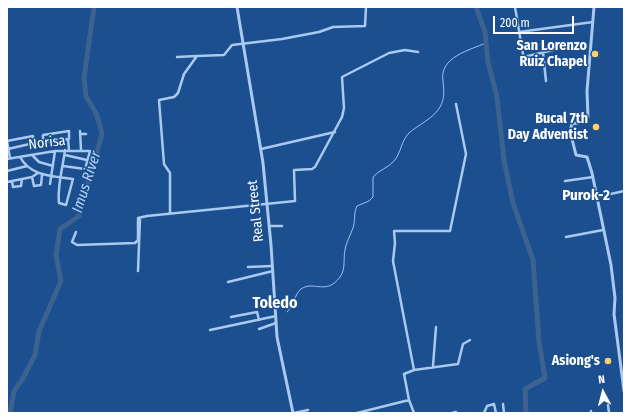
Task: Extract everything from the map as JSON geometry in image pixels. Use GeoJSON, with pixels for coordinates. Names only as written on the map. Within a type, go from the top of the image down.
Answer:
{"type":"FeatureCollection","features":[{"type":"Feature","properties":{"kind":"street","name":"Real Street"},"geometry":{"type":"LineString","coordinates":[[238,7],[261,149],[279,348],[294,413]]}},
{"type":"Feature","properties":{"kind":"street"},"geometry":{"type":"LineString","coordinates":[[177,57],[224,55],[232,45],[306,35],[332,27],[365,26],[366,7]]}},
{"type":"Feature","properties":{"kind":"street"},"geometry":{"type":"LineString","coordinates":[[515,7],[525,66]]}},
{"type":"Feature","properties":{"kind":"street"},"geometry":{"type":"LineString","coordinates":[[594,7],[594,22],[587,91],[588,117],[582,122],[572,124],[570,131],[576,155],[587,157],[593,177],[615,298],[614,314],[622,357],[624,391]]}},
{"type":"Feature","properties":{"kind":"street"},"geometry":{"type":"LineString","coordinates":[[519,32],[594,22]]}},
{"type":"Feature","properties":{"kind":"street"},"geometry":{"type":"LineString","coordinates":[[140,218],[170,213],[295,200],[294,170],[313,168],[335,132],[342,117],[344,108],[342,77],[389,53],[405,50],[418,52]]}},
{"type":"Feature","properties":{"kind":"street"},"geometry":{"type":"LineString","coordinates":[[524,57],[553,50]]}},
{"type":"Feature","properties":{"kind":"street"},"geometry":{"type":"LineString","coordinates":[[543,53],[546,81]]}},
{"type":"Feature","properties":{"kind":"street"},"geometry":{"type":"LineString","coordinates":[[170,213],[170,173],[164,164],[159,100],[174,97],[178,93],[184,74],[197,56]]}},
{"type":"Feature","properties":{"kind":"street"},"geometry":{"type":"LineString","coordinates":[[414,370],[393,260],[395,243],[394,231],[450,231],[466,154],[456,104]]}},
{"type":"Feature","properties":{"kind":"street"},"geometry":{"type":"LineString","coordinates":[[20,157],[27,166],[42,175],[61,177],[73,179],[66,205],[59,203],[61,177],[64,155],[67,150],[68,139],[68,131],[43,135],[43,142],[68,139]]}},
{"type":"Feature","properties":{"kind":"street"},"geometry":{"type":"LineString","coordinates":[[81,150],[80,132],[86,134]]}},
{"type":"Feature","properties":{"kind":"street"},"geometry":{"type":"LineString","coordinates":[[261,149],[335,132]]}},
{"type":"Feature","properties":{"kind":"street"},"geometry":{"type":"LineString","coordinates":[[8,149],[34,144],[33,136],[7,141],[9,158]]}},
{"type":"Feature","properties":{"kind":"street","name":"Norisa"},"geometry":{"type":"LineString","coordinates":[[9,158],[55,151],[81,150],[90,151],[87,160]]}},
{"type":"Feature","properties":{"kind":"street"},"geometry":{"type":"LineString","coordinates":[[50,184],[55,151]]}},
{"type":"Feature","properties":{"kind":"street"},"geometry":{"type":"LineString","coordinates":[[31,155],[39,162],[53,166]]}},
{"type":"Feature","properties":{"kind":"street"},"geometry":{"type":"LineString","coordinates":[[63,166],[83,170],[87,160],[64,155]]}},
{"type":"Feature","properties":{"kind":"street"},"geometry":{"type":"LineString","coordinates":[[7,171],[27,166]]}},
{"type":"Feature","properties":{"kind":"street"},"geometry":{"type":"LineString","coordinates":[[7,182],[32,177],[38,173]]}},
{"type":"Feature","properties":{"kind":"street"},"geometry":{"type":"LineString","coordinates":[[32,177],[34,186],[37,186],[40,185],[42,175]]}},
{"type":"Feature","properties":{"kind":"street"},"geometry":{"type":"LineString","coordinates":[[565,181],[593,177]]}},
{"type":"Feature","properties":{"kind":"street"},"geometry":{"type":"LineString","coordinates":[[12,181],[13,187],[21,186],[22,179]]}},
{"type":"Feature","properties":{"kind":"street"},"geometry":{"type":"LineString","coordinates":[[597,197],[624,191]]}},
{"type":"Feature","properties":{"kind":"street"},"geometry":{"type":"LineString","coordinates":[[76,232],[72,242],[77,245],[135,243],[138,240],[138,218],[140,218]]}},
{"type":"Feature","properties":{"kind":"street"},"geometry":{"type":"LineString","coordinates":[[138,270],[140,218]]}},
{"type":"Feature","properties":{"kind":"street"},"geometry":{"type":"LineString","coordinates":[[269,226],[282,226]]}},
{"type":"Feature","properties":{"kind":"street"},"geometry":{"type":"LineString","coordinates":[[566,237],[603,230]]}},
{"type":"Feature","properties":{"kind":"street"},"geometry":{"type":"LineString","coordinates":[[248,267],[272,266]]}},
{"type":"Feature","properties":{"kind":"street"},"geometry":{"type":"LineString","coordinates":[[228,282],[273,271]]}},
{"type":"Feature","properties":{"kind":"street"},"geometry":{"type":"LineString","coordinates":[[231,317],[256,312],[259,320]]}},
{"type":"Feature","properties":{"kind":"street"},"geometry":{"type":"LineString","coordinates":[[210,330],[276,316]]}},
{"type":"Feature","properties":{"kind":"street"},"geometry":{"type":"LineString","coordinates":[[259,329],[276,323]]}},
{"type":"Feature","properties":{"kind":"street"},"geometry":{"type":"LineString","coordinates":[[434,366],[436,327]]}},
{"type":"Feature","properties":{"kind":"street"},"geometry":{"type":"LineString","coordinates":[[414,413],[409,400],[404,374],[414,370],[434,366],[458,364],[463,344],[470,340]]}},
{"type":"Feature","properties":{"kind":"street"},"geometry":{"type":"LineString","coordinates":[[357,413],[409,400]]}},
{"type":"Feature","properties":{"kind":"street"},"geometry":{"type":"LineString","coordinates":[[484,413],[487,406],[494,404],[496,413]]}},
{"type":"Feature","properties":{"kind":"street"},"geometry":{"type":"LineString","coordinates":[[503,404],[504,413]]}},
{"type":"Feature","properties":{"kind":"street"},"geometry":{"type":"LineString","coordinates":[[608,405],[609,413]]}},
{"type":"Feature","properties":{"kind":"street"},"geometry":{"type":"LineString","coordinates":[[294,413],[308,410]]}},
{"type":"Feature","properties":{"kind":"street"},"geometry":{"type":"LineString","coordinates":[[452,413],[456,412]]}},
{"type":"Feature","properties":{"kind":"waterway","name":"Imus River"},"geometry":{"type":"LineString","coordinates":[[10,413],[14,391],[22,380],[35,355],[39,331],[61,281],[56,255],[60,229],[79,216],[102,134],[97,115],[86,96],[84,78],[94,7]]}},
{"type":"Feature","properties":{"kind":"waterway"},"geometry":{"type":"LineString","coordinates":[[476,7],[485,32],[488,62],[497,97],[504,160],[513,203],[533,260],[539,342],[545,378],[525,389],[526,413]]}},
{"type":"Feature","properties":{"kind":"waterway"},"geometry":{"type":"LineString","coordinates":[[287,312],[301,289],[311,286],[330,286],[340,277],[344,267],[344,253],[354,224],[356,208],[373,197],[373,177],[394,161],[406,136],[430,118],[440,107],[442,104],[444,91],[443,73],[451,60],[464,52],[486,43]]}},
{"type":"Feature","properties":{"kind":"place","name":"San Lorenzo Ruiz Chapel"},"geometry":{"type":"Point","coordinates":[595,54]}},
{"type":"Feature","properties":{"kind":"place","name":"Bucal 7th Day Adventist"},"geometry":{"type":"Point","coordinates":[596,127]}},
{"type":"Feature","properties":{"kind":"place","name":"Asiong's"},"geometry":{"type":"Point","coordinates":[608,361]}},
{"type":"Feature","properties":{"kind":"district","name":"Purok-2"},"geometry":{"type":"Point","coordinates":[586,196]}},
{"type":"Feature","properties":{"kind":"district","name":"Toledo"},"geometry":{"type":"Point","coordinates":[275,304]}}]}
